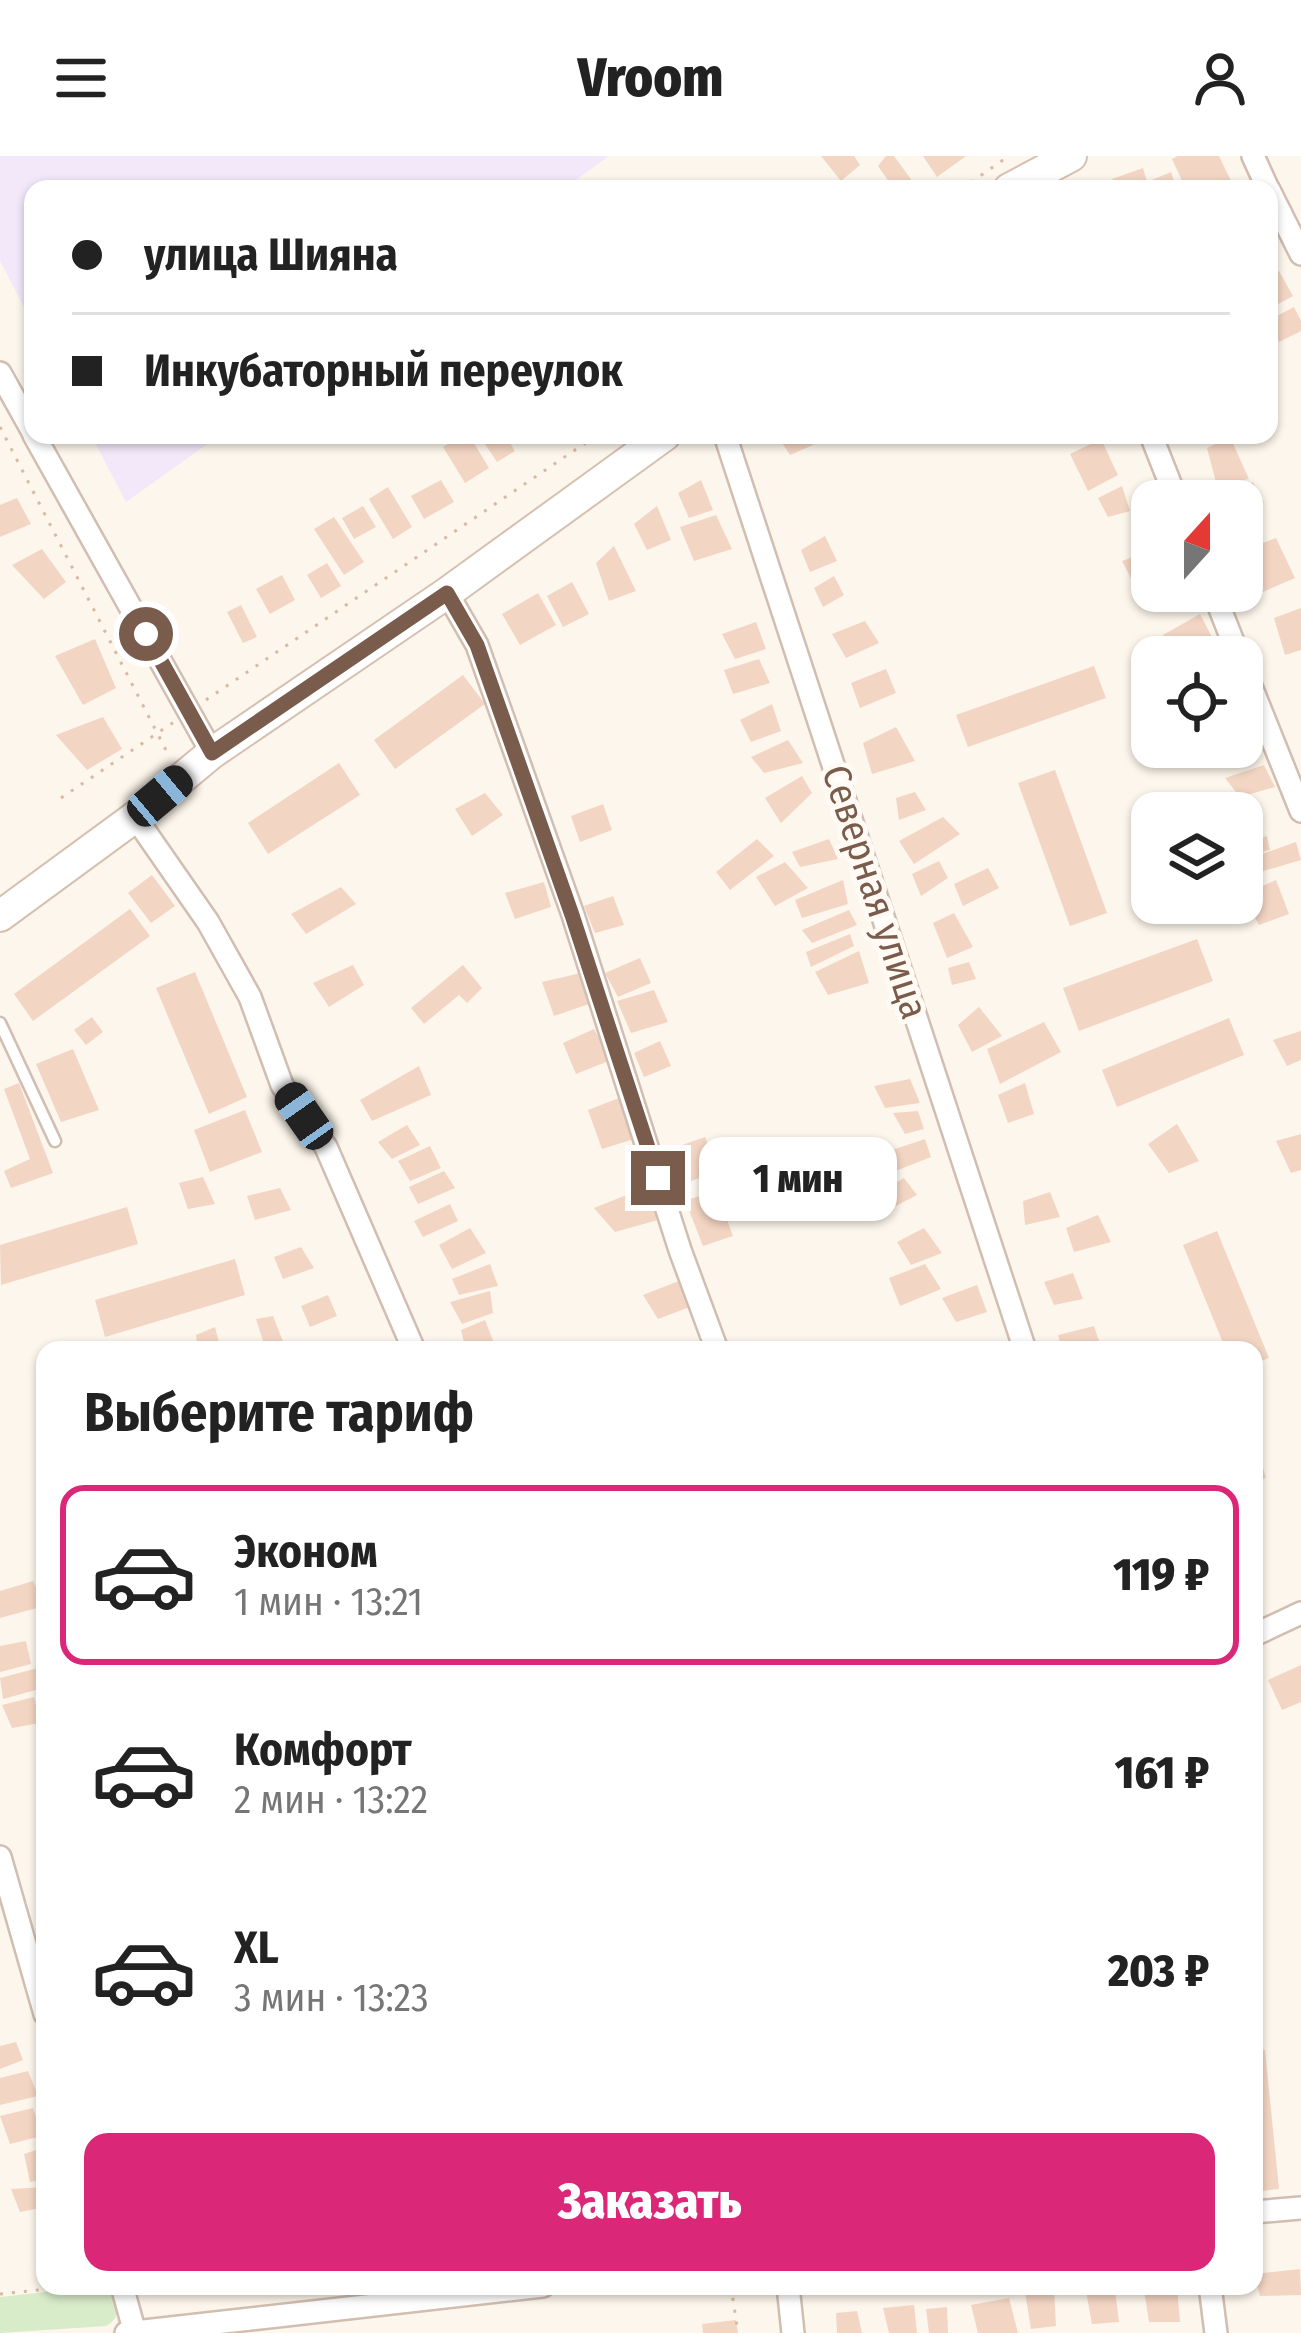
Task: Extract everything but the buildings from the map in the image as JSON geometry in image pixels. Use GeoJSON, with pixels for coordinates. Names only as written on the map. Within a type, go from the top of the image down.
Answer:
{"type":"FeatureCollection","features":[{"type":"Feature","properties":{"kind":"main road"},"geometry":{"type":"LineString","coordinates":[[0,916],[135,817],[212,753],[447,593],[653,444]]}},
{"type":"Feature","properties":{"kind":"street"},"geometry":{"type":"LineString","coordinates":[[1278,208],[1301,254]]}},
{"type":"Feature","properties":{"kind":"street"},"geometry":{"type":"LineString","coordinates":[[0,373],[24,416]]}},
{"type":"Feature","properties":{"kind":"street"},"geometry":{"type":"LineString","coordinates":[[40,444],[212,753]]}},
{"type":"Feature","properties":{"kind":"street","name":"Северная улица"},"geometry":{"type":"LineString","coordinates":[[728,444],[1022,1341]]}},
{"type":"Feature","properties":{"kind":"street"},"geometry":{"type":"LineString","coordinates":[[1154,444],[1168,480]]}},
{"type":"Feature","properties":{"kind":"street"},"geometry":{"type":"LineString","coordinates":[[447,593],[477,645],[714,1341]]}},
{"type":"Feature","properties":{"kind":"street"},"geometry":{"type":"LineString","coordinates":[[1263,715],[1301,811]]}},
{"type":"Feature","properties":{"kind":"street"},"geometry":{"type":"LineString","coordinates":[[135,817],[208,922],[250,998],[282,1084],[326,1147],[410,1341]]}},
{"type":"Feature","properties":{"kind":"street"},"geometry":{"type":"LineString","coordinates":[[1263,1631],[1301,1613]]}},
{"type":"Feature","properties":{"kind":"street"},"geometry":{"type":"LineString","coordinates":[[0,1857],[36,1983]]}},
{"type":"Feature","properties":{"kind":"street"},"geometry":{"type":"LineString","coordinates":[[1263,2211],[1301,2208]]}},
{"type":"Feature","properties":{"kind":"street"},"geometry":{"type":"LineString","coordinates":[[124,2295],[135,2333]]}},
{"type":"Feature","properties":{"kind":"street"},"geometry":{"type":"LineString","coordinates":[[126,2333],[465,2295]]}},
{"type":"Feature","properties":{"kind":"street"},"geometry":{"type":"LineString","coordinates":[[789,2295],[793,2333]]}},
{"type":"Feature","properties":{"kind":"street"},"geometry":{"type":"LineString","coordinates":[[1211,2295],[1216,2333]]}},
{"type":"Feature","properties":{"kind":"lane"},"geometry":{"type":"LineString","coordinates":[[0,1023],[55,1141]]}},
{"type":"Feature","properties":{"kind":"path"},"geometry":{"type":"LineString","coordinates":[[974,180],[1010,156]]}},
{"type":"Feature","properties":{"kind":"path"},"geometry":{"type":"LineString","coordinates":[[0,427],[170,759]]}},
{"type":"Feature","properties":{"kind":"path"},"geometry":{"type":"LineString","coordinates":[[200,704],[584,444]]}},
{"type":"Feature","properties":{"kind":"path"},"geometry":{"type":"LineString","coordinates":[[61,798],[180,718]]}},
{"type":"Feature","properties":{"kind":"path"},"geometry":{"type":"LineString","coordinates":[[0,2294],[36,2290]]}},
{"type":"Feature","properties":{"kind":"path"},"geometry":{"type":"LineString","coordinates":[[732,2295],[738,2333]]}},
{"type":"Feature","properties":{"kind":"shaded area"},"geometry":{"type":"Polygon","coordinates":[[[0,156],[609,156],[576,180],[24,180],[24,307],[0,261],[0,156]]]}},
{"type":"Feature","properties":{"kind":"shaded area"},"geometry":{"type":"Polygon","coordinates":[[[96,444],[207,444],[126,502],[96,444]]]}},
{"type":"Feature","properties":{"kind":"green space"},"geometry":{"type":"Polygon","coordinates":[[[116,2295],[117,2314],[106,2326],[0,2333],[0,2297],[116,2295]]]}},
{"type":"Feature","properties":{"kind":"route"},"geometry":{"type":"LineString","coordinates":[[146,634],[212,753],[447,593],[477,645],[658,1178]]}}]}
